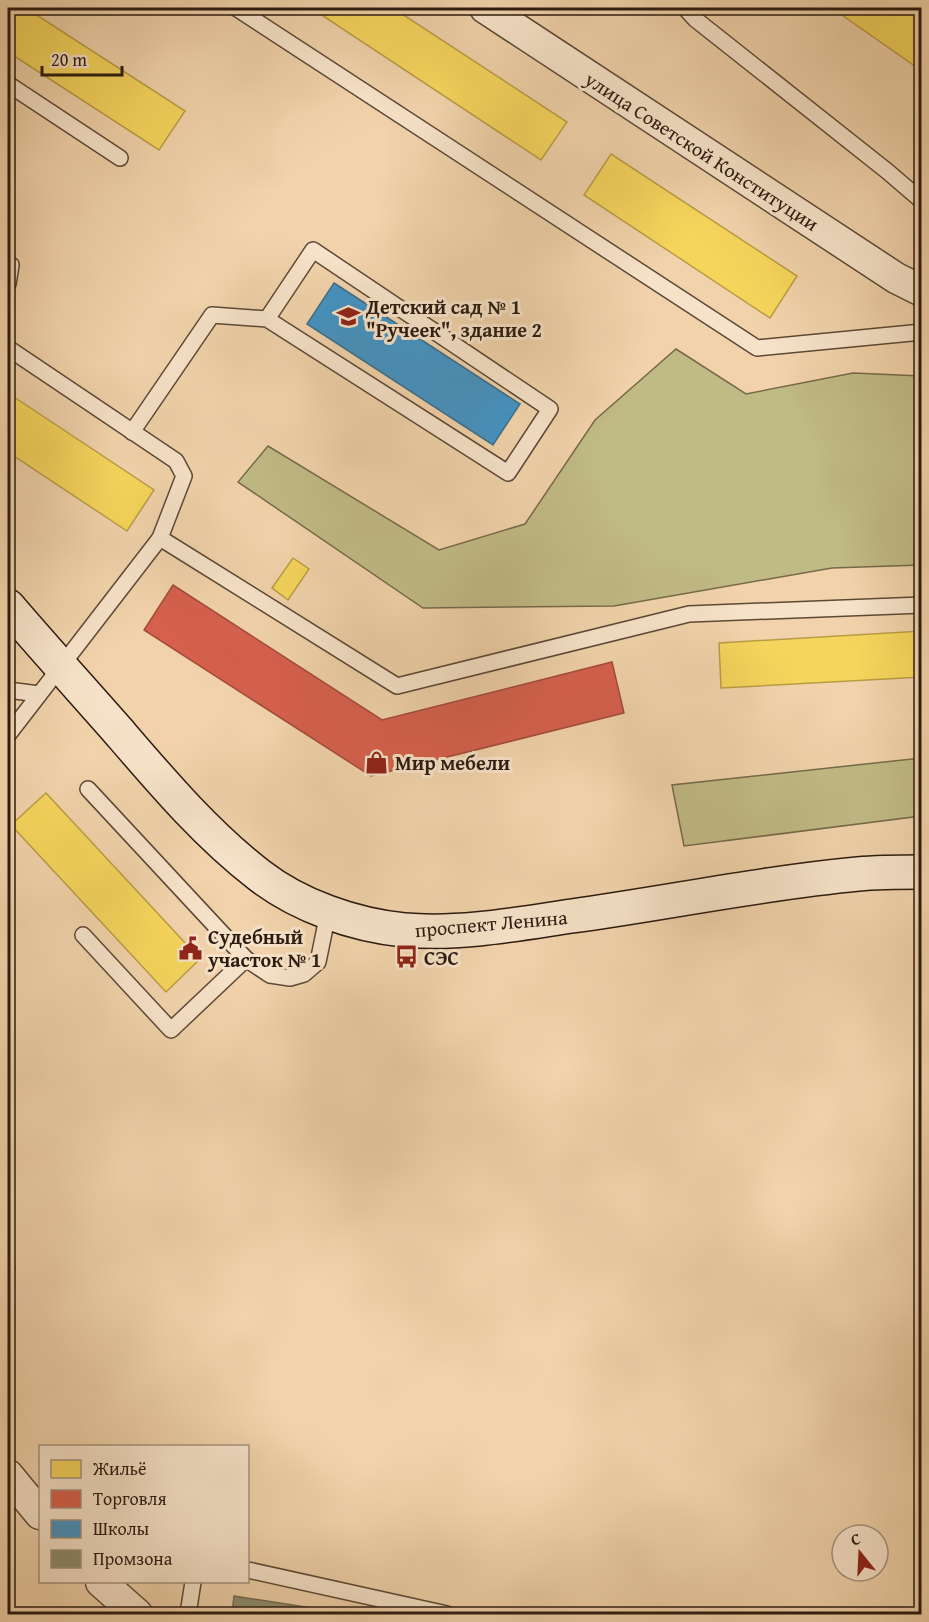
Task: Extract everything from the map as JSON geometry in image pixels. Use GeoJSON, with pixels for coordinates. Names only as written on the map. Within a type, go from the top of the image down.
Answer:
{"type":"FeatureCollection","features":[{"type":"Feature","properties":{"kind":"main road","name":"проспект Ленина"},"geometry":{"type":"LineString","coordinates":[[8,606],[164,783],[223,845],[260,876],[293,897],[328,913],[366,924],[405,930],[508,926],[861,873],[921,872]]}},
{"type":"Feature","properties":{"kind":"street","name":"улица Советской Конституции"},"geometry":{"type":"LineString","coordinates":[[484,8],[896,278],[921,291]]}},
{"type":"Feature","properties":{"kind":"street"},"geometry":{"type":"LineString","coordinates":[[8,1475],[39,1513]]}},
{"type":"Feature","properties":{"kind":"street"},"geometry":{"type":"LineString","coordinates":[[103,1583],[137,1614]]}},
{"type":"Feature","properties":{"kind":"lane"},"geometry":{"type":"LineString","coordinates":[[236,8],[757,348],[921,332]]}},
{"type":"Feature","properties":{"kind":"lane"},"geometry":{"type":"LineString","coordinates":[[693,11],[921,201]]}},
{"type":"Feature","properties":{"kind":"lane"},"geometry":{"type":"LineString","coordinates":[[8,84],[120,158]]}},
{"type":"Feature","properties":{"kind":"lane"},"geometry":{"type":"LineString","coordinates":[[132,432],[212,315],[267,319],[508,473],[550,408],[313,250],[267,319]]}},
{"type":"Feature","properties":{"kind":"lane"},"geometry":{"type":"LineString","coordinates":[[8,262],[11,265],[8,284]]}},
{"type":"Feature","properties":{"kind":"lane"},"geometry":{"type":"LineString","coordinates":[[8,348],[176,461],[184,476],[160,538],[8,735]]}},
{"type":"Feature","properties":{"kind":"lane"},"geometry":{"type":"LineString","coordinates":[[160,538],[397,686],[689,614],[921,605]]}},
{"type":"Feature","properties":{"kind":"lane"},"geometry":{"type":"LineString","coordinates":[[8,690],[39,694]]}},
{"type":"Feature","properties":{"kind":"lane"},"geometry":{"type":"LineString","coordinates":[[88,789],[246,959],[270,975],[290,978],[304,974],[318,962],[328,913]]}},
{"type":"Feature","properties":{"kind":"lane"},"geometry":{"type":"LineString","coordinates":[[83,935],[171,1030],[246,959]]}},
{"type":"Feature","properties":{"kind":"lane"},"geometry":{"type":"LineString","coordinates":[[249,1570],[447,1614]]}},
{"type":"Feature","properties":{"kind":"lane"},"geometry":{"type":"LineString","coordinates":[[188,1614],[193,1583]]}},
{"type":"Feature","properties":{"kind":"shaded area"},"geometry":{"type":"Polygon","coordinates":[[[676,349],[746,394],[853,373],[921,376],[921,565],[832,568],[614,606],[423,608],[238,482],[268,446],[439,550],[525,524],[595,420],[676,349]]]}},
{"type":"Feature","properties":{"kind":"shaded area"},"geometry":{"type":"Polygon","coordinates":[[[921,758],[921,816],[684,846],[672,785],[921,758]]]}},
{"type":"Feature","properties":{"kind":"shaded area"},"geometry":{"type":"Polygon","coordinates":[[[8,1199],[15,1269],[8,1264],[8,1199]]]}},
{"type":"Feature","properties":{"kind":"building: Жильё"},"geometry":{"type":"Polygon","coordinates":[[[8,8],[26,8],[185,111],[159,150],[8,52],[8,8]]]}},
{"type":"Feature","properties":{"kind":"building: Жильё"},"geometry":{"type":"Polygon","coordinates":[[[311,8],[393,8],[567,122],[541,160],[311,8]]]}},
{"type":"Feature","properties":{"kind":"building: Жильё"},"geometry":{"type":"Polygon","coordinates":[[[832,8],[918,8],[922,10],[922,71],[832,8]]]}},
{"type":"Feature","properties":{"kind":"building: Жильё"},"geometry":{"type":"Polygon","coordinates":[[[611,154],[797,276],[770,318],[584,195],[611,154]]]}},
{"type":"Feature","properties":{"kind":"building: Жильё"},"geometry":{"type":"Polygon","coordinates":[[[8,393],[154,490],[127,531],[8,452],[8,393]]]}},
{"type":"Feature","properties":{"kind":"building: Жильё"},"geometry":{"type":"Polygon","coordinates":[[[293,558],[309,569],[288,600],[272,588],[293,558]]]}},
{"type":"Feature","properties":{"kind":"building: Жильё"},"geometry":{"type":"Polygon","coordinates":[[[922,631],[922,677],[721,688],[719,643],[922,631]]]}},
{"type":"Feature","properties":{"kind":"building: Жильё"},"geometry":{"type":"Polygon","coordinates":[[[46,793],[200,959],[166,992],[11,825],[46,793]]]}},
{"type":"Feature","properties":{"kind":"building: Торговля"},"geometry":{"type":"Polygon","coordinates":[[[173,585],[382,720],[612,662],[624,713],[371,776],[144,630],[173,585]]]}},
{"type":"Feature","properties":{"kind":"building: Школы"},"geometry":{"type":"Polygon","coordinates":[[[334,283],[520,404],[493,445],[307,324],[334,283]]]}},
{"type":"Feature","properties":{"kind":"building: Промзона"},"geometry":{"type":"Polygon","coordinates":[[[234,1596],[350,1614],[232,1614],[234,1596]]]}},
{"type":"Feature","properties":{"kind":"place","name":"Детский сад № 1 \"Ручеек\", здание 2"},"geometry":{"type":"Point","coordinates":[348,317]}},
{"type":"Feature","properties":{"kind":"place","name":"Мир мебели"},"geometry":{"type":"Point","coordinates":[377,762]}},
{"type":"Feature","properties":{"kind":"place","name":"Судебный участок № 1"},"geometry":{"type":"Point","coordinates":[190,948]}},
{"type":"Feature","properties":{"kind":"place","name":"СЭС"},"geometry":{"type":"Point","coordinates":[406,957]}}]}
